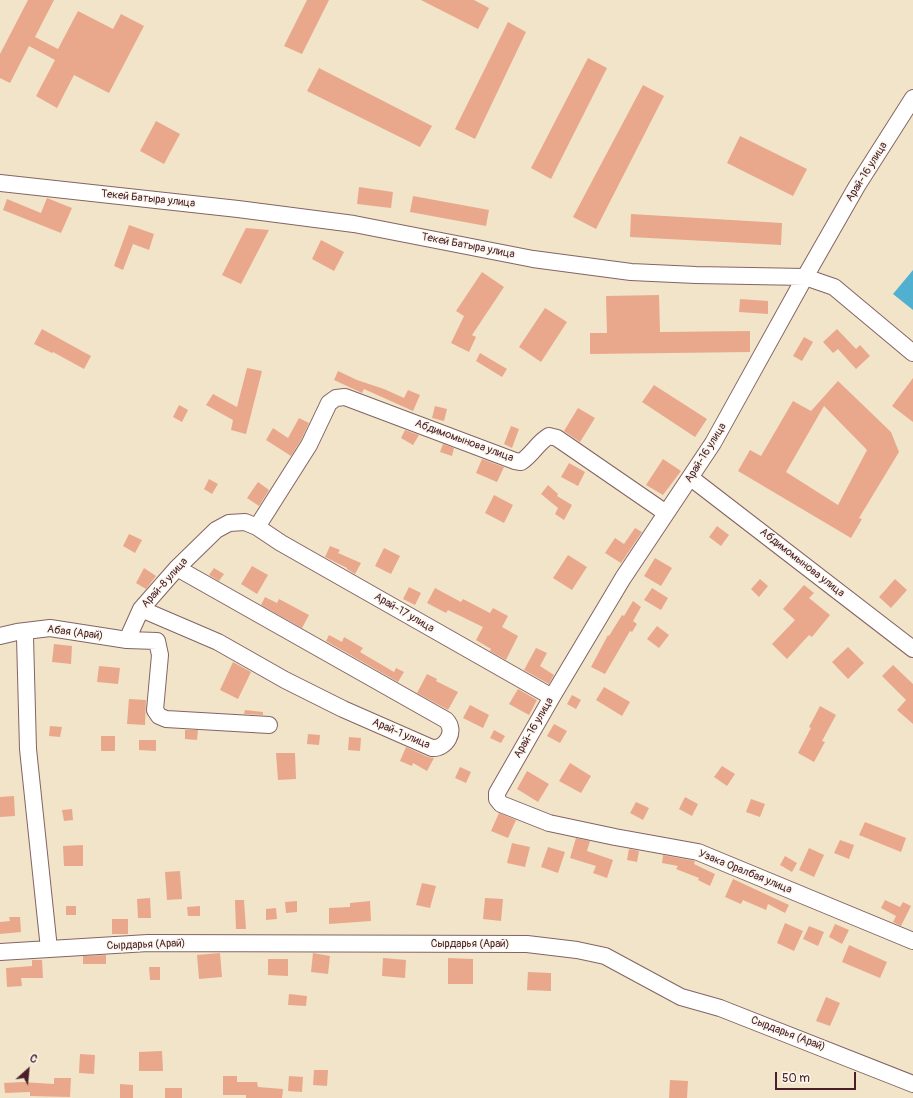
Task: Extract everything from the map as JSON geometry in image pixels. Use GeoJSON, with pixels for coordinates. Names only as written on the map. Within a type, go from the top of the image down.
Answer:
{"type":"FeatureCollection","features":[{"type":"Feature","properties":{"kind":"street","name":"Арай-16 улица"},"geometry":{"type":"LineString","coordinates":[[501,804],[497,799],[497,793],[552,697],[624,578],[713,443],[857,186],[913,98]]}},
{"type":"Feature","properties":{"kind":"street","name":"Текей Батыра улица"},"geometry":{"type":"LineString","coordinates":[[0,183],[238,209],[354,224],[533,259],[631,272],[805,277],[834,287],[913,353]]}},
{"type":"Feature","properties":{"kind":"street","name":"Абдимомынова улица"},"geometry":{"type":"LineString","coordinates":[[257,528],[309,445],[329,403],[336,398],[345,397],[515,461],[521,462],[527,458],[543,439],[549,436],[557,438],[666,513]]}},
{"type":"Feature","properties":{"kind":"street","name":"Абдимомынова улица"},"geometry":{"type":"LineString","coordinates":[[691,478],[913,649]]}},
{"type":"Feature","properties":{"kind":"street","name":"Арай-8 улица"},"geometry":{"type":"LineString","coordinates":[[127,640],[142,609],[178,568],[216,530],[229,523],[245,522],[257,528]]}},
{"type":"Feature","properties":{"kind":"street","name":"Арай-17 улица"},"geometry":{"type":"LineString","coordinates":[[257,528],[552,697]]}},
{"type":"Feature","properties":{"kind":"street","name":"Арай-1 улица"},"geometry":{"type":"LineString","coordinates":[[142,609],[218,642],[285,680],[343,709],[432,748],[438,748],[447,741],[451,729],[450,724],[446,720],[178,568]]}},
{"type":"Feature","properties":{"kind":"street"},"geometry":{"type":"LineString","coordinates":[[167,620],[157,642],[160,655],[155,710],[159,716],[166,719],[269,725]]}},
{"type":"Feature","properties":{"kind":"street","name":"Абая (Арай)"},"geometry":{"type":"LineString","coordinates":[[0,636],[50,628],[127,640]]}},
{"type":"Feature","properties":{"kind":"street"},"geometry":{"type":"LineString","coordinates":[[26,631],[28,749],[49,949]]}},
{"type":"Feature","properties":{"kind":"street"},"geometry":{"type":"LineString","coordinates":[[127,640],[157,642]]}},
{"type":"Feature","properties":{"kind":"street","name":"Узака Оралбая улица"},"geometry":{"type":"LineString","coordinates":[[501,804],[549,823],[698,852],[913,941]]}},
{"type":"Feature","properties":{"kind":"street","name":"Сырдарья (Арай)"},"geometry":{"type":"LineString","coordinates":[[0,952],[148,943],[527,944],[577,950],[605,956],[681,997],[720,1008],[857,1060],[913,1084]]}},
{"type":"Feature","properties":{"kind":"water"},"geometry":{"type":"Polygon","coordinates":[[[913,270],[913,310],[893,294],[913,270]]]}},
{"type":"Feature","properties":{"kind":"building"},"geometry":{"type":"Polygon","coordinates":[[[28,0],[54,0],[35,37],[58,49],[78,11],[113,29],[121,14],[144,26],[109,93],[74,75],[57,108],[36,96],[55,60],[29,46],[10,83],[0,78],[0,54],[28,0]]]}},
{"type":"Feature","properties":{"kind":"building"},"geometry":{"type":"Polygon","coordinates":[[[307,0],[329,0],[302,54],[284,46],[307,0]]]}},
{"type":"Feature","properties":{"kind":"building"},"geometry":{"type":"Polygon","coordinates":[[[421,0],[474,0],[489,8],[478,29],[421,0]]]}},
{"type":"Feature","properties":{"kind":"building"},"geometry":{"type":"Polygon","coordinates":[[[508,22],[526,32],[475,139],[455,129],[508,22]]]}},
{"type":"Feature","properties":{"kind":"building"},"geometry":{"type":"Polygon","coordinates":[[[588,58],[607,68],[551,179],[531,168],[588,58]]]}},
{"type":"Feature","properties":{"kind":"building"},"geometry":{"type":"Polygon","coordinates":[[[319,68],[432,126],[420,147],[307,91],[319,68]]]}},
{"type":"Feature","properties":{"kind":"building"},"geometry":{"type":"Polygon","coordinates":[[[643,85],[664,96],[596,229],[573,217],[643,85]]]}},
{"type":"Feature","properties":{"kind":"building"},"geometry":{"type":"Polygon","coordinates":[[[156,121],[180,134],[164,164],[140,151],[156,121]]]}},
{"type":"Feature","properties":{"kind":"building"},"geometry":{"type":"Polygon","coordinates":[[[740,136],[807,169],[793,196],[727,163],[740,136]]]}},
{"type":"Feature","properties":{"kind":"building"},"geometry":{"type":"Polygon","coordinates":[[[359,187],[393,192],[391,208],[357,204],[359,187]]]}},
{"type":"Feature","properties":{"kind":"building"},"geometry":{"type":"Polygon","coordinates":[[[413,196],[489,210],[486,226],[410,212],[413,196]]]}},
{"type":"Feature","properties":{"kind":"building"},"geometry":{"type":"Polygon","coordinates":[[[47,198],[72,208],[61,233],[3,210],[7,199],[41,213],[47,198]]]}},
{"type":"Feature","properties":{"kind":"building"},"geometry":{"type":"Polygon","coordinates":[[[631,214],[782,223],[781,245],[630,237],[631,214]]]}},
{"type":"Feature","properties":{"kind":"building"},"geometry":{"type":"Polygon","coordinates":[[[129,225],[154,234],[149,250],[133,244],[123,270],[114,266],[129,225]]]}},
{"type":"Feature","properties":{"kind":"building"},"geometry":{"type":"Polygon","coordinates":[[[246,228],[269,230],[241,284],[222,275],[246,228]]]}},
{"type":"Feature","properties":{"kind":"building"},"geometry":{"type":"Polygon","coordinates":[[[321,240],[344,252],[334,271],[312,259],[321,240]]]}},
{"type":"Feature","properties":{"kind":"building"},"geometry":{"type":"Polygon","coordinates":[[[482,272],[504,287],[472,335],[476,337],[469,352],[451,343],[464,316],[456,311],[482,272]]]}},
{"type":"Feature","properties":{"kind":"building"},"geometry":{"type":"Polygon","coordinates":[[[659,295],[660,332],[750,331],[750,352],[590,354],[590,333],[607,333],[606,296],[659,295]]]}},
{"type":"Feature","properties":{"kind":"building"},"geometry":{"type":"Polygon","coordinates":[[[740,299],[768,301],[768,314],[739,312],[740,299]]]}},
{"type":"Feature","properties":{"kind":"building"},"geometry":{"type":"Polygon","coordinates":[[[545,308],[567,322],[541,362],[519,347],[545,308]]]}},
{"type":"Feature","properties":{"kind":"building"},"geometry":{"type":"Polygon","coordinates":[[[42,329],[91,356],[84,369],[53,352],[52,353],[34,344],[42,329]]]}},
{"type":"Feature","properties":{"kind":"building"},"geometry":{"type":"Polygon","coordinates":[[[837,329],[856,349],[860,345],[870,356],[856,369],[838,349],[833,353],[823,342],[837,329]]]}},
{"type":"Feature","properties":{"kind":"building"},"geometry":{"type":"Polygon","coordinates":[[[804,337],[813,342],[802,361],[793,356],[804,337]]]}},
{"type":"Feature","properties":{"kind":"building"},"geometry":{"type":"Polygon","coordinates":[[[480,353],[507,369],[502,377],[476,361],[480,353]]]}},
{"type":"Feature","properties":{"kind":"building"},"geometry":{"type":"Polygon","coordinates":[[[247,368],[262,371],[246,434],[231,430],[233,420],[206,405],[213,394],[237,407],[247,368]]]}},
{"type":"Feature","properties":{"kind":"building"},"geometry":{"type":"Polygon","coordinates":[[[338,371],[404,398],[408,390],[420,395],[413,411],[364,389],[362,393],[334,380],[338,371]]]}},
{"type":"Feature","properties":{"kind":"building"},"geometry":{"type":"Polygon","coordinates":[[[913,378],[913,422],[892,406],[913,378]]]}},
{"type":"Feature","properties":{"kind":"building"},"geometry":{"type":"Polygon","coordinates":[[[838,381],[891,432],[899,452],[859,518],[862,519],[851,538],[738,471],[750,450],[761,456],[793,401],[811,411],[838,381]],[[824,406],[786,472],[838,505],[867,450],[824,406]]]}},
{"type":"Feature","properties":{"kind":"building"},"geometry":{"type":"Polygon","coordinates":[[[654,385],[707,419],[695,437],[642,402],[654,385]]]}},
{"type":"Feature","properties":{"kind":"building"},"geometry":{"type":"Polygon","coordinates":[[[179,405],[188,410],[182,422],[173,417],[179,405]]]}},
{"type":"Feature","properties":{"kind":"building"},"geometry":{"type":"Polygon","coordinates":[[[435,406],[447,409],[444,421],[432,418],[435,406]]]}},
{"type":"Feature","properties":{"kind":"building"},"geometry":{"type":"Polygon","coordinates":[[[578,408],[595,418],[580,442],[564,431],[578,408]]]}},
{"type":"Feature","properties":{"kind":"building"},"geometry":{"type":"Polygon","coordinates":[[[299,418],[309,423],[291,456],[266,440],[273,428],[288,438],[299,418]]]}},
{"type":"Feature","properties":{"kind":"building"},"geometry":{"type":"Polygon","coordinates":[[[511,426],[519,429],[512,448],[504,444],[511,426]]]}},
{"type":"Feature","properties":{"kind":"building"},"geometry":{"type":"Polygon","coordinates":[[[405,430],[419,435],[413,445],[401,438],[405,430]]]}},
{"type":"Feature","properties":{"kind":"building"},"geometry":{"type":"Polygon","coordinates":[[[443,444],[454,448],[452,456],[440,452],[443,444]]]}},
{"type":"Feature","properties":{"kind":"building"},"geometry":{"type":"Polygon","coordinates":[[[482,459],[504,467],[497,482],[476,473],[482,459]]]}},
{"type":"Feature","properties":{"kind":"building"},"geometry":{"type":"Polygon","coordinates":[[[663,459],[681,471],[663,495],[646,485],[663,459]]]}},
{"type":"Feature","properties":{"kind":"building"},"geometry":{"type":"Polygon","coordinates":[[[569,463],[585,472],[578,486],[561,477],[569,463]]]}},
{"type":"Feature","properties":{"kind":"building"},"geometry":{"type":"Polygon","coordinates":[[[209,479],[218,484],[212,494],[204,489],[209,479]]]}},
{"type":"Feature","properties":{"kind":"building"},"geometry":{"type":"Polygon","coordinates":[[[258,482],[269,490],[259,506],[247,498],[258,482]]]}},
{"type":"Feature","properties":{"kind":"building"},"geometry":{"type":"Polygon","coordinates":[[[548,485],[558,494],[557,496],[572,505],[564,520],[555,514],[558,508],[541,494],[548,485]]]}},
{"type":"Feature","properties":{"kind":"building"},"geometry":{"type":"Polygon","coordinates":[[[494,495],[513,505],[504,523],[485,513],[494,495]]]}},
{"type":"Feature","properties":{"kind":"building"},"geometry":{"type":"Polygon","coordinates":[[[717,526],[729,535],[721,546],[709,537],[717,526]]]}},
{"type":"Feature","properties":{"kind":"building"},"geometry":{"type":"Polygon","coordinates":[[[635,528],[642,532],[621,563],[605,553],[615,538],[624,544],[635,528]]]}},
{"type":"Feature","properties":{"kind":"building"},"geometry":{"type":"Polygon","coordinates":[[[129,534],[142,540],[135,553],[123,546],[129,534]]]}},
{"type":"Feature","properties":{"kind":"building"},"geometry":{"type":"Polygon","coordinates":[[[330,546],[340,550],[338,553],[361,563],[355,574],[347,568],[325,557],[330,546]]]}},
{"type":"Feature","properties":{"kind":"building"},"geometry":{"type":"Polygon","coordinates":[[[384,548],[400,556],[391,574],[375,566],[384,548]]]}},
{"type":"Feature","properties":{"kind":"building"},"geometry":{"type":"Polygon","coordinates":[[[568,555],[587,567],[572,590],[553,578],[568,555]]]}},
{"type":"Feature","properties":{"kind":"building"},"geometry":{"type":"Polygon","coordinates":[[[655,558],[672,568],[661,586],[644,576],[655,558]]]}},
{"type":"Feature","properties":{"kind":"building"},"geometry":{"type":"Polygon","coordinates":[[[252,566],[268,575],[257,594],[241,584],[252,566]]]}},
{"type":"Feature","properties":{"kind":"building"},"geometry":{"type":"Polygon","coordinates":[[[144,568],[156,576],[146,589],[136,583],[144,568]]]}},
{"type":"Feature","properties":{"kind":"building"},"geometry":{"type":"Polygon","coordinates":[[[214,568],[224,574],[219,581],[209,575],[214,568]]]}},
{"type":"Feature","properties":{"kind":"building"},"geometry":{"type":"Polygon","coordinates":[[[760,579],[768,586],[759,597],[751,589],[760,579]]]}},
{"type":"Feature","properties":{"kind":"building"},"geometry":{"type":"Polygon","coordinates":[[[895,579],[907,590],[891,608],[879,597],[895,579]]]}},
{"type":"Feature","properties":{"kind":"building"},"geometry":{"type":"Polygon","coordinates":[[[804,585],[814,593],[809,598],[830,615],[812,637],[809,635],[787,659],[772,644],[795,620],[783,609],[804,585]]]}},
{"type":"Feature","properties":{"kind":"building"},"geometry":{"type":"Polygon","coordinates":[[[409,587],[421,593],[415,605],[403,599],[409,587]]]}},
{"type":"Feature","properties":{"kind":"building"},"geometry":{"type":"Polygon","coordinates":[[[435,588],[461,602],[463,599],[490,613],[493,608],[508,616],[502,627],[518,636],[506,660],[490,651],[491,649],[476,640],[483,627],[448,610],[446,613],[427,603],[435,588]]]}},
{"type":"Feature","properties":{"kind":"building"},"geometry":{"type":"Polygon","coordinates":[[[652,588],[668,598],[661,610],[644,600],[652,588]]]}},
{"type":"Feature","properties":{"kind":"building"},"geometry":{"type":"Polygon","coordinates":[[[265,597],[277,603],[279,599],[309,615],[302,628],[261,605],[265,597]]]}},
{"type":"Feature","properties":{"kind":"building"},"geometry":{"type":"Polygon","coordinates":[[[633,601],[641,607],[633,621],[637,624],[632,632],[630,631],[605,674],[591,667],[608,635],[609,636],[622,615],[624,616],[633,601]]]}},
{"type":"Feature","properties":{"kind":"building"},"geometry":{"type":"Polygon","coordinates":[[[657,626],[669,635],[659,648],[647,639],[657,626]]]}},
{"type":"Feature","properties":{"kind":"building"},"geometry":{"type":"Polygon","coordinates":[[[329,635],[342,642],[344,637],[363,648],[360,652],[394,672],[396,668],[404,672],[398,682],[326,641],[329,635]]]}},
{"type":"Feature","properties":{"kind":"building"},"geometry":{"type":"Polygon","coordinates":[[[54,644],[72,646],[71,664],[52,662],[54,644]]]}},
{"type":"Feature","properties":{"kind":"building"},"geometry":{"type":"Polygon","coordinates":[[[848,647],[864,663],[848,679],[832,662],[848,647]]]}},
{"type":"Feature","properties":{"kind":"building"},"geometry":{"type":"Polygon","coordinates":[[[536,648],[547,653],[540,666],[554,675],[549,684],[524,670],[536,648]]]}},
{"type":"Feature","properties":{"kind":"building"},"geometry":{"type":"Polygon","coordinates":[[[233,662],[251,672],[238,699],[220,690],[233,662]]]}},
{"type":"Feature","properties":{"kind":"building"},"geometry":{"type":"Polygon","coordinates":[[[893,665],[913,684],[913,724],[897,710],[906,700],[882,676],[893,665]]]}},
{"type":"Feature","properties":{"kind":"building"},"geometry":{"type":"Polygon","coordinates":[[[99,666],[120,668],[118,684],[97,682],[99,666]]]}},
{"type":"Feature","properties":{"kind":"building"},"geometry":{"type":"Polygon","coordinates":[[[427,674],[437,679],[436,681],[458,692],[448,710],[417,693],[427,674]]]}},
{"type":"Feature","properties":{"kind":"building"},"geometry":{"type":"Polygon","coordinates":[[[604,687],[630,702],[622,716],[596,700],[604,687]]]}},
{"type":"Feature","properties":{"kind":"building"},"geometry":{"type":"Polygon","coordinates":[[[518,689],[537,700],[529,715],[509,704],[518,689]]]}},
{"type":"Feature","properties":{"kind":"building"},"geometry":{"type":"Polygon","coordinates":[[[572,695],[581,700],[576,709],[567,704],[572,695]]]}},
{"type":"Feature","properties":{"kind":"building"},"geometry":{"type":"Polygon","coordinates":[[[129,699],[146,700],[145,725],[127,724],[129,699]]]}},
{"type":"Feature","properties":{"kind":"building"},"geometry":{"type":"Polygon","coordinates":[[[470,705],[489,715],[483,728],[463,718],[470,705]]]}},
{"type":"Feature","properties":{"kind":"building"},"geometry":{"type":"Polygon","coordinates":[[[820,706],[836,715],[822,741],[825,742],[814,762],[798,753],[820,706]]]}},
{"type":"Feature","properties":{"kind":"building"},"geometry":{"type":"Polygon","coordinates":[[[245,710],[263,712],[263,715],[244,714],[245,710]]]}},
{"type":"Feature","properties":{"kind":"building"},"geometry":{"type":"Polygon","coordinates":[[[554,724],[567,731],[560,743],[547,736],[554,724]]]}},
{"type":"Feature","properties":{"kind":"building"},"geometry":{"type":"Polygon","coordinates":[[[50,726],[62,727],[60,737],[49,736],[50,726]]]}},
{"type":"Feature","properties":{"kind":"building"},"geometry":{"type":"Polygon","coordinates":[[[185,730],[198,730],[197,740],[185,739],[185,730]]]}},
{"type":"Feature","properties":{"kind":"building"},"geometry":{"type":"Polygon","coordinates":[[[494,730],[505,736],[501,743],[490,738],[494,730]]]}},
{"type":"Feature","properties":{"kind":"building"},"geometry":{"type":"Polygon","coordinates":[[[308,734],[320,735],[319,745],[307,744],[308,734]]]}},
{"type":"Feature","properties":{"kind":"building"},"geometry":{"type":"Polygon","coordinates":[[[101,736],[115,736],[115,751],[101,751],[101,736]]]}},
{"type":"Feature","properties":{"kind":"building"},"geometry":{"type":"Polygon","coordinates":[[[349,737],[361,738],[360,751],[348,750],[349,737]]]}},
{"type":"Feature","properties":{"kind":"building"},"geometry":{"type":"Polygon","coordinates":[[[139,740],[156,740],[156,751],[139,750],[139,740]]]}},
{"type":"Feature","properties":{"kind":"building"},"geometry":{"type":"Polygon","coordinates":[[[406,747],[428,757],[434,758],[427,771],[413,763],[412,766],[400,761],[406,747]]]}},
{"type":"Feature","properties":{"kind":"building"},"geometry":{"type":"Polygon","coordinates":[[[276,753],[295,753],[296,779],[278,780],[276,753]]]}},
{"type":"Feature","properties":{"kind":"building"},"geometry":{"type":"Polygon","coordinates":[[[570,763],[591,776],[581,793],[559,781],[570,763]]]}},
{"type":"Feature","properties":{"kind":"building"},"geometry":{"type":"Polygon","coordinates":[[[722,766],[735,774],[727,786],[714,777],[722,766]]]}},
{"type":"Feature","properties":{"kind":"building"},"geometry":{"type":"Polygon","coordinates":[[[460,767],[471,772],[466,783],[455,778],[460,767]]]}},
{"type":"Feature","properties":{"kind":"building"},"geometry":{"type":"Polygon","coordinates":[[[527,771],[549,784],[538,802],[517,789],[527,771]]]}},
{"type":"Feature","properties":{"kind":"building"},"geometry":{"type":"Polygon","coordinates":[[[14,796],[15,816],[0,817],[0,797],[14,796]]]}},
{"type":"Feature","properties":{"kind":"building"},"geometry":{"type":"Polygon","coordinates":[[[685,797],[698,804],[692,816],[679,809],[685,797]]]}},
{"type":"Feature","properties":{"kind":"building"},"geometry":{"type":"Polygon","coordinates":[[[751,799],[765,804],[760,817],[746,812],[751,799]]]}},
{"type":"Feature","properties":{"kind":"building"},"geometry":{"type":"Polygon","coordinates":[[[636,802],[649,808],[643,820],[630,813],[636,802]]]}},
{"type":"Feature","properties":{"kind":"building"},"geometry":{"type":"Polygon","coordinates":[[[72,809],[73,820],[64,821],[62,810],[72,809]]]}},
{"type":"Feature","properties":{"kind":"building"},"geometry":{"type":"Polygon","coordinates":[[[499,813],[516,820],[508,838],[491,831],[499,813]]]}},
{"type":"Feature","properties":{"kind":"building"},"geometry":{"type":"Polygon","coordinates":[[[865,822],[906,838],[901,852],[859,835],[865,822]]]}},
{"type":"Feature","properties":{"kind":"building"},"geometry":{"type":"Polygon","coordinates":[[[576,838],[590,841],[587,851],[613,860],[607,878],[593,873],[596,866],[570,858],[576,838]]]}},
{"type":"Feature","properties":{"kind":"building"},"geometry":{"type":"Polygon","coordinates":[[[840,840],[854,845],[849,859],[834,853],[840,840]]]}},
{"type":"Feature","properties":{"kind":"building"},"geometry":{"type":"Polygon","coordinates":[[[512,843],[530,847],[525,867],[507,863],[512,843]]]}},
{"type":"Feature","properties":{"kind":"building"},"geometry":{"type":"Polygon","coordinates":[[[83,845],[83,866],[64,866],[63,846],[83,845]]]}},
{"type":"Feature","properties":{"kind":"building"},"geometry":{"type":"Polygon","coordinates":[[[548,847],[565,852],[558,873],[541,867],[548,847]]]}},
{"type":"Feature","properties":{"kind":"building"},"geometry":{"type":"Polygon","coordinates":[[[809,848],[824,855],[814,877],[799,870],[809,848]]]}},
{"type":"Feature","properties":{"kind":"building"},"geometry":{"type":"Polygon","coordinates":[[[629,849],[639,851],[637,862],[627,860],[629,849]]]}},
{"type":"Feature","properties":{"kind":"building"},"geometry":{"type":"Polygon","coordinates":[[[663,855],[695,861],[694,864],[715,874],[710,886],[698,880],[699,878],[676,869],[678,866],[662,863],[663,855]]]}},
{"type":"Feature","properties":{"kind":"building"},"geometry":{"type":"Polygon","coordinates":[[[785,856],[797,863],[792,872],[780,865],[785,856]]]}},
{"type":"Feature","properties":{"kind":"building"},"geometry":{"type":"Polygon","coordinates":[[[180,871],[182,899],[167,900],[165,872],[180,871]]]}},
{"type":"Feature","properties":{"kind":"building"},"geometry":{"type":"Polygon","coordinates":[[[733,879],[789,905],[785,913],[768,904],[766,910],[743,900],[741,904],[725,897],[733,879]]]}},
{"type":"Feature","properties":{"kind":"building"},"geometry":{"type":"Polygon","coordinates":[[[422,883],[436,886],[430,908],[416,905],[422,883]]]}},
{"type":"Feature","properties":{"kind":"building"},"geometry":{"type":"Polygon","coordinates":[[[150,898],[151,918],[138,918],[137,899],[150,898]]]}},
{"type":"Feature","properties":{"kind":"building"},"geometry":{"type":"Polygon","coordinates":[[[485,898],[503,899],[501,921],[483,919],[485,898]]]}},
{"type":"Feature","properties":{"kind":"building"},"geometry":{"type":"Polygon","coordinates":[[[235,900],[244,900],[246,929],[236,929],[235,900]]]}},
{"type":"Feature","properties":{"kind":"building"},"geometry":{"type":"Polygon","coordinates":[[[885,900],[900,907],[903,902],[911,906],[901,926],[893,922],[896,916],[881,908],[885,900]]]}},
{"type":"Feature","properties":{"kind":"building"},"geometry":{"type":"Polygon","coordinates":[[[297,901],[297,912],[286,913],[285,902],[297,901]]]}},
{"type":"Feature","properties":{"kind":"building"},"geometry":{"type":"Polygon","coordinates":[[[370,901],[371,921],[329,924],[329,908],[350,907],[350,903],[370,901]]]}},
{"type":"Feature","properties":{"kind":"building"},"geometry":{"type":"Polygon","coordinates":[[[66,906],[76,906],[76,915],[66,915],[66,906]]]}},
{"type":"Feature","properties":{"kind":"building"},"geometry":{"type":"Polygon","coordinates":[[[200,906],[200,916],[188,916],[187,907],[200,906]]]}},
{"type":"Feature","properties":{"kind":"building"},"geometry":{"type":"Polygon","coordinates":[[[276,908],[277,919],[266,920],[266,909],[276,908]]]}},
{"type":"Feature","properties":{"kind":"building"},"geometry":{"type":"Polygon","coordinates":[[[9,917],[20,917],[21,932],[0,934],[0,922],[10,921],[9,917]]]}},
{"type":"Feature","properties":{"kind":"building"},"geometry":{"type":"Polygon","coordinates":[[[112,919],[128,919],[128,934],[112,934],[112,919]]]}},
{"type":"Feature","properties":{"kind":"building"},"geometry":{"type":"Polygon","coordinates":[[[785,923],[803,931],[794,951],[777,943],[785,923]]]}},
{"type":"Feature","properties":{"kind":"building"},"geometry":{"type":"Polygon","coordinates":[[[835,924],[849,930],[842,944],[829,937],[835,924]]]}},
{"type":"Feature","properties":{"kind":"building"},"geometry":{"type":"Polygon","coordinates":[[[809,926],[824,932],[818,946],[803,939],[809,926]]]}},
{"type":"Feature","properties":{"kind":"building"},"geometry":{"type":"Polygon","coordinates":[[[849,945],[887,962],[880,978],[842,962],[849,945]]]}},
{"type":"Feature","properties":{"kind":"building"},"geometry":{"type":"Polygon","coordinates":[[[220,953],[222,977],[199,979],[197,955],[220,953]]]}},
{"type":"Feature","properties":{"kind":"building"},"geometry":{"type":"Polygon","coordinates":[[[313,953],[330,956],[328,974],[311,972],[313,953]]]}},
{"type":"Feature","properties":{"kind":"building"},"geometry":{"type":"Polygon","coordinates":[[[106,955],[106,964],[83,964],[83,956],[106,955]]]}},
{"type":"Feature","properties":{"kind":"building"},"geometry":{"type":"Polygon","coordinates":[[[383,958],[406,960],[405,978],[382,976],[383,958]]]}},
{"type":"Feature","properties":{"kind":"building"},"geometry":{"type":"Polygon","coordinates":[[[448,958],[473,959],[473,984],[448,984],[448,958]]]}},
{"type":"Feature","properties":{"kind":"building"},"geometry":{"type":"Polygon","coordinates":[[[268,959],[288,959],[288,976],[268,975],[268,959]]]}},
{"type":"Feature","properties":{"kind":"building"},"geometry":{"type":"Polygon","coordinates":[[[32,960],[42,960],[43,978],[21,978],[22,986],[7,987],[6,968],[32,966],[32,960]]]}},
{"type":"Feature","properties":{"kind":"building"},"geometry":{"type":"Polygon","coordinates":[[[149,967],[160,967],[160,980],[150,980],[149,967]]]}},
{"type":"Feature","properties":{"kind":"building"},"geometry":{"type":"Polygon","coordinates":[[[528,972],[551,973],[551,991],[527,990],[528,972]]]}},
{"type":"Feature","properties":{"kind":"building"},"geometry":{"type":"Polygon","coordinates":[[[289,994],[307,996],[306,1006],[288,1005],[289,994]]]}},
{"type":"Feature","properties":{"kind":"building"},"geometry":{"type":"Polygon","coordinates":[[[826,997],[840,1003],[830,1026],[816,1021],[826,997]]]}},
{"type":"Feature","properties":{"kind":"building"},"geometry":{"type":"Polygon","coordinates":[[[162,1051],[163,1071],[139,1071],[139,1052],[162,1051]]]}},
{"type":"Feature","properties":{"kind":"building"},"geometry":{"type":"Polygon","coordinates":[[[80,1054],[95,1055],[94,1074],[79,1073],[80,1054]]]}},
{"type":"Feature","properties":{"kind":"building"},"geometry":{"type":"Polygon","coordinates":[[[314,1070],[328,1070],[327,1086],[313,1085],[314,1070]]]}},
{"type":"Feature","properties":{"kind":"building"},"geometry":{"type":"Polygon","coordinates":[[[223,1076],[237,1076],[237,1082],[257,1082],[258,1087],[283,1089],[282,1098],[246,1098],[246,1095],[223,1095],[223,1076]]]}},
{"type":"Feature","properties":{"kind":"building"},"geometry":{"type":"Polygon","coordinates":[[[289,1076],[303,1077],[302,1092],[288,1091],[289,1076]]]}},
{"type":"Feature","properties":{"kind":"building"},"geometry":{"type":"Polygon","coordinates":[[[54,1078],[71,1078],[70,1097],[30,1096],[30,1092],[5,1093],[4,1083],[22,1082],[54,1084],[54,1078]]]}},
{"type":"Feature","properties":{"kind":"building"},"geometry":{"type":"Polygon","coordinates":[[[670,1080],[688,1081],[687,1098],[669,1098],[670,1080]]]}},
{"type":"Feature","properties":{"kind":"building"},"geometry":{"type":"Polygon","coordinates":[[[120,1084],[133,1085],[133,1098],[120,1098],[120,1084]]]}},
{"type":"Feature","properties":{"kind":"building"},"geometry":{"type":"Polygon","coordinates":[[[165,1088],[182,1088],[182,1098],[165,1098],[165,1088]]]}}]}
